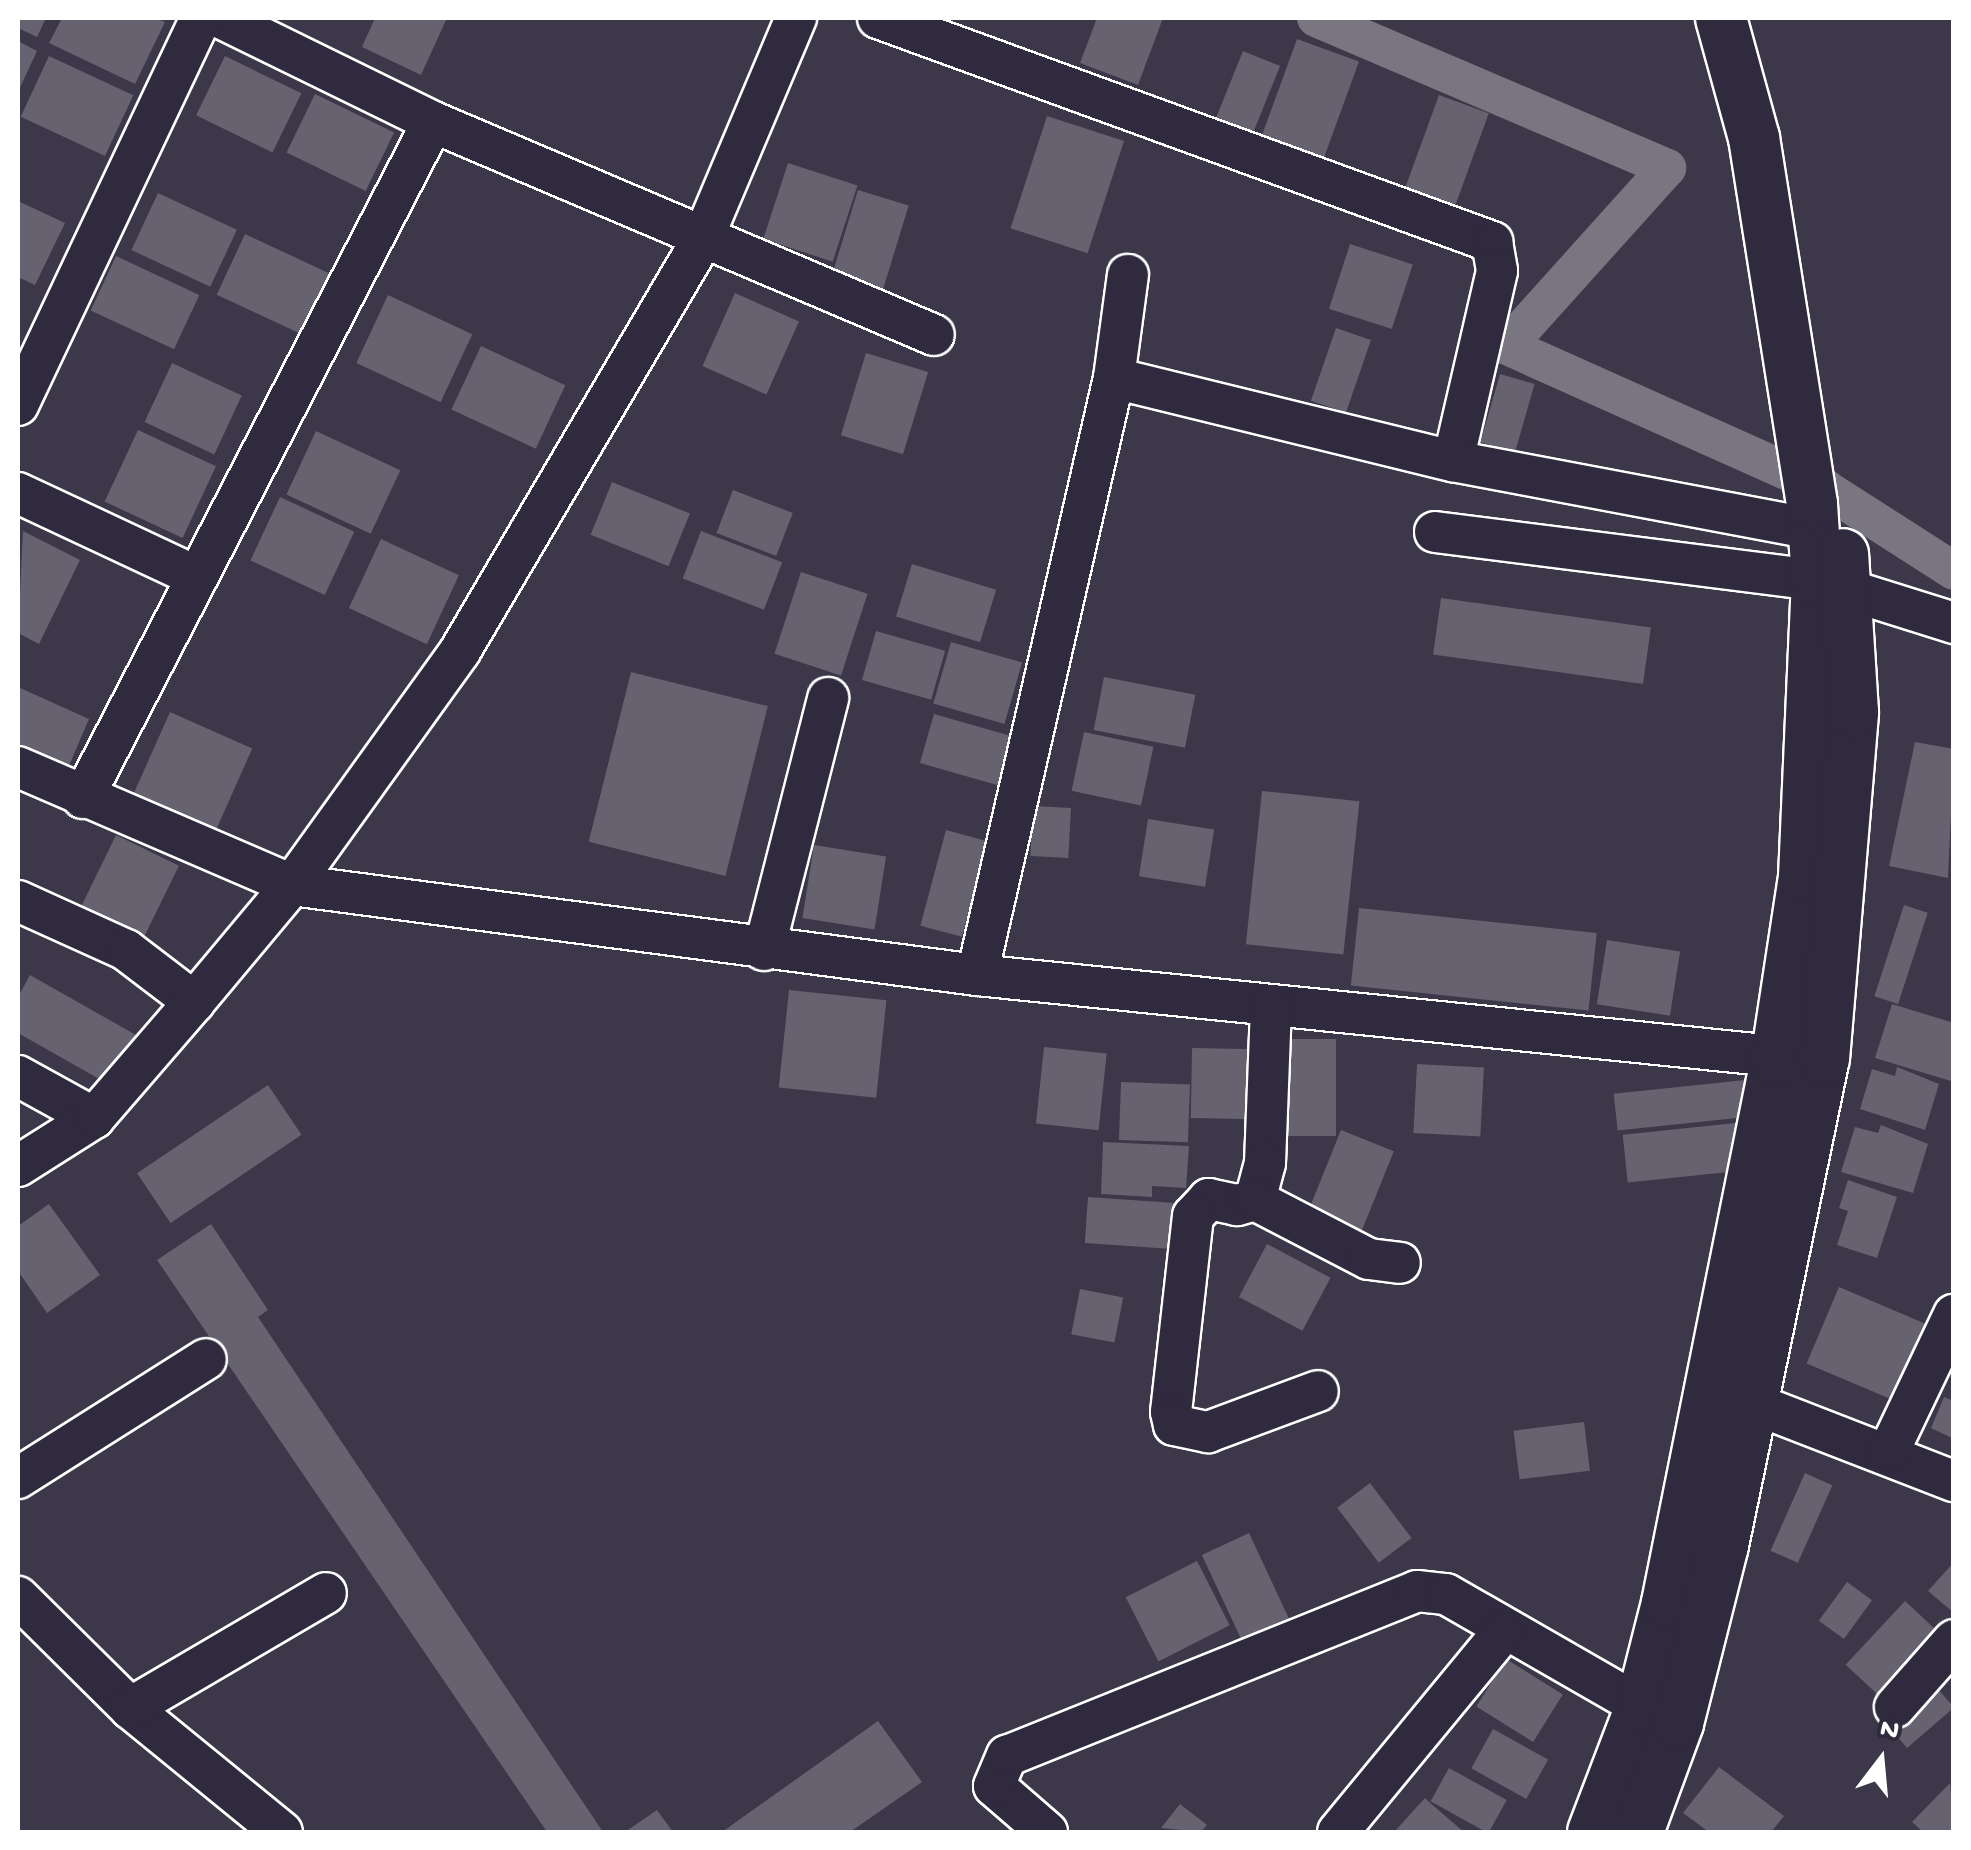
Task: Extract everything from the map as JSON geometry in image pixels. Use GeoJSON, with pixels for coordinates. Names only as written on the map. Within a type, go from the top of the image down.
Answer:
{"type":"FeatureCollection","features":[{"type":"Feature","properties":{"kind":"street"},"geometry":{"type":"LineString","coordinates":[[18,405],[201,18]]}},
{"type":"Feature","properties":{"kind":"street"},"geometry":{"type":"LineString","coordinates":[[222,18],[433,122],[934,335]]}},
{"type":"Feature","properties":{"kind":"street"},"geometry":{"type":"LineString","coordinates":[[18,1166],[94,1118],[194,1002],[292,885],[460,652],[702,238],[796,18]]}},
{"type":"Feature","properties":{"kind":"street"},"geometry":{"type":"LineString","coordinates":[[878,18],[1492,242],[1497,271],[1453,461]]}},
{"type":"Feature","properties":{"kind":"street"},"geometry":{"type":"LineString","coordinates":[[1721,18],[1754,138],[1812,422]]}},
{"type":"Feature","properties":{"kind":"street"},"geometry":{"type":"LineString","coordinates":[[1638,1832],[1678,1723],[1733,1395],[1800,1059],[1804,877],[1833,585],[1820,512],[1782,132],[1752,18]]}},
{"type":"Feature","properties":{"kind":"street"},"geometry":{"type":"LineString","coordinates":[[83,798],[433,122]]}},
{"type":"Feature","properties":{"kind":"street"},"geometry":{"type":"LineString","coordinates":[[978,975],[1114,378],[1128,276]]}},
{"type":"Feature","properties":{"kind":"street"},"geometry":{"type":"LineString","coordinates":[[1114,378],[1453,461],[1820,512]]}},
{"type":"Feature","properties":{"kind":"street"},"geometry":{"type":"LineString","coordinates":[[18,493],[197,578]]}},
{"type":"Feature","properties":{"kind":"street"},"geometry":{"type":"LineString","coordinates":[[1434,532],[1833,585],[1954,622]]}},
{"type":"Feature","properties":{"kind":"street"},"geometry":{"type":"LineString","coordinates":[[764,950],[828,698]]}},
{"type":"Feature","properties":{"kind":"street"},"geometry":{"type":"LineString","coordinates":[[18,767],[292,885],[764,950],[978,975],[1800,1059]]}},
{"type":"Feature","properties":{"kind":"street"},"geometry":{"type":"LineString","coordinates":[[18,902],[126,950],[194,1002]]}},
{"type":"Feature","properties":{"kind":"street"},"geometry":{"type":"LineString","coordinates":[[1255,1200],[1265,1163],[1270,1007]]}},
{"type":"Feature","properties":{"kind":"street"},"geometry":{"type":"LineString","coordinates":[[18,1076],[94,1118]]}},
{"type":"Feature","properties":{"kind":"street"},"geometry":{"type":"LineString","coordinates":[[1318,1390],[1208,1432],[1174,1425],[1179,1314],[1194,1216],[1209,1198],[1238,1205],[1255,1200],[1370,1259],[1400,1263]]}},
{"type":"Feature","properties":{"kind":"street"},"geometry":{"type":"LineString","coordinates":[[1889,1452],[1954,1315]]}},
{"type":"Feature","properties":{"kind":"street"},"geometry":{"type":"LineString","coordinates":[[18,1478],[206,1359]]}},
{"type":"Feature","properties":{"kind":"street"},"geometry":{"type":"LineString","coordinates":[[1733,1395],[1889,1452],[1954,1482]]}},
{"type":"Feature","properties":{"kind":"street"},"geometry":{"type":"LineString","coordinates":[[1594,1832],[1641,1706],[1733,1395]]}},
{"type":"Feature","properties":{"kind":"street"},"geometry":{"type":"LineString","coordinates":[[1047,1832],[994,1786],[1007,1756],[1417,1591],[1446,1594],[1503,1632],[1641,1706]]}},
{"type":"Feature","properties":{"kind":"street"},"geometry":{"type":"LineString","coordinates":[[130,1708],[326,1593]]}},
{"type":"Feature","properties":{"kind":"street"},"geometry":{"type":"LineString","coordinates":[[18,1597],[130,1708],[282,1832]]}},
{"type":"Feature","properties":{"kind":"street"},"geometry":{"type":"LineString","coordinates":[[1338,1832],[1503,1632]]}},
{"type":"Feature","properties":{"kind":"street"},"geometry":{"type":"LineString","coordinates":[[1895,1706],[1954,1640]]}},
{"type":"Feature","properties":{"kind":"building"},"geometry":{"type":"Polygon","coordinates":[[[18,18],[46,18],[37,37],[18,28],[18,18]]]}},
{"type":"Feature","properties":{"kind":"building"},"geometry":{"type":"Polygon","coordinates":[[[62,18],[155,18],[165,22],[135,84],[49,43],[62,18]]]}},
{"type":"Feature","properties":{"kind":"building"},"geometry":{"type":"Polygon","coordinates":[[[375,18],[447,18],[421,75],[362,47],[375,18]]]}},
{"type":"Feature","properties":{"kind":"building"},"geometry":{"type":"Polygon","coordinates":[[[1097,18],[1163,18],[1138,85],[1080,63],[1097,18]]]}},
{"type":"Feature","properties":{"kind":"building"},"geometry":{"type":"Polygon","coordinates":[[[1297,39],[1359,62],[1323,160],[1261,138],[1297,39]]]}},
{"type":"Feature","properties":{"kind":"building"},"geometry":{"type":"Polygon","coordinates":[[[18,41],[37,51],[18,92],[18,41]]]}},
{"type":"Feature","properties":{"kind":"building"},"geometry":{"type":"Polygon","coordinates":[[[1243,51],[1280,66],[1252,136],[1215,121],[1243,51]]]}},
{"type":"Feature","properties":{"kind":"building"},"geometry":{"type":"Polygon","coordinates":[[[49,56],[133,95],[105,156],[21,117],[49,56]]]}},
{"type":"Feature","properties":{"kind":"building"},"geometry":{"type":"Polygon","coordinates":[[[225,56],[301,93],[272,153],[196,115],[225,56]]]}},
{"type":"Feature","properties":{"kind":"building"},"geometry":{"type":"Polygon","coordinates":[[[315,94],[394,133],[366,191],[287,152],[315,94]]]}},
{"type":"Feature","properties":{"kind":"building"},"geometry":{"type":"Polygon","coordinates":[[[1439,95],[1489,113],[1455,206],[1405,188],[1439,95]]]}},
{"type":"Feature","properties":{"kind":"building"},"geometry":{"type":"Polygon","coordinates":[[[1047,116],[1124,141],[1088,253],[1011,228],[1047,116]]]}},
{"type":"Feature","properties":{"kind":"building"},"geometry":{"type":"Polygon","coordinates":[[[788,163],[857,186],[833,262],[763,239],[788,163]]]}},
{"type":"Feature","properties":{"kind":"building"},"geometry":{"type":"Polygon","coordinates":[[[858,190],[909,205],[880,298],[830,283],[858,190]]]}},
{"type":"Feature","properties":{"kind":"building"},"geometry":{"type":"Polygon","coordinates":[[[158,193],[237,230],[210,287],[131,250],[158,193]]]}},
{"type":"Feature","properties":{"kind":"building"},"geometry":{"type":"Polygon","coordinates":[[[18,201],[65,223],[35,285],[18,277],[18,201]]]}},
{"type":"Feature","properties":{"kind":"building"},"geometry":{"type":"Polygon","coordinates":[[[245,234],[330,274],[302,334],[217,295],[245,234]]]}},
{"type":"Feature","properties":{"kind":"building"},"geometry":{"type":"Polygon","coordinates":[[[1350,244],[1413,264],[1392,329],[1329,309],[1350,244]]]}},
{"type":"Feature","properties":{"kind":"building"},"geometry":{"type":"Polygon","coordinates":[[[116,256],[199,295],[174,349],[91,310],[116,256]]]}},
{"type":"Feature","properties":{"kind":"building"},"geometry":{"type":"Polygon","coordinates":[[[735,293],[799,321],[766,395],[702,366],[735,293]]]}},
{"type":"Feature","properties":{"kind":"building"},"geometry":{"type":"Polygon","coordinates":[[[388,295],[472,334],[441,402],[356,363],[388,295]]]}},
{"type":"Feature","properties":{"kind":"building"},"geometry":{"type":"Polygon","coordinates":[[[1336,328],[1371,340],[1346,413],[1311,401],[1336,328]]]}},
{"type":"Feature","properties":{"kind":"building"},"geometry":{"type":"Polygon","coordinates":[[[481,346],[565,385],[536,449],[451,409],[481,346]]]}},
{"type":"Feature","properties":{"kind":"building"},"geometry":{"type":"Polygon","coordinates":[[[866,353],[928,372],[903,454],[841,435],[866,353]]]}},
{"type":"Feature","properties":{"kind":"building"},"geometry":{"type":"Polygon","coordinates":[[[172,363],[242,396],[214,454],[145,422],[172,363]]]}},
{"type":"Feature","properties":{"kind":"building"},"geometry":{"type":"Polygon","coordinates":[[[1500,374],[1535,384],[1515,452],[1480,442],[1500,374]]]}},
{"type":"Feature","properties":{"kind":"building"},"geometry":{"type":"Polygon","coordinates":[[[138,430],[216,466],[183,538],[105,502],[138,430]]]}},
{"type":"Feature","properties":{"kind":"building"},"geometry":{"type":"Polygon","coordinates":[[[316,431],[400,470],[371,534],[286,494],[316,431]]]}},
{"type":"Feature","properties":{"kind":"building"},"geometry":{"type":"Polygon","coordinates":[[[612,482],[690,513],[669,566],[591,535],[612,482]]]}},
{"type":"Feature","properties":{"kind":"building"},"geometry":{"type":"Polygon","coordinates":[[[733,490],[793,513],[776,556],[717,533],[733,490]]]}},
{"type":"Feature","properties":{"kind":"building"},"geometry":{"type":"Polygon","coordinates":[[[280,497],[354,532],[325,595],[250,560],[280,497]]]}},
{"type":"Feature","properties":{"kind":"building"},"geometry":{"type":"Polygon","coordinates":[[[23,531],[80,560],[39,644],[18,633],[23,531]]]}},
{"type":"Feature","properties":{"kind":"building"},"geometry":{"type":"Polygon","coordinates":[[[701,531],[782,562],[764,610],[683,579],[701,531]]]}},
{"type":"Feature","properties":{"kind":"building"},"geometry":{"type":"Polygon","coordinates":[[[381,539],[459,575],[427,644],[349,608],[381,539]]]}},
{"type":"Feature","properties":{"kind":"building"},"geometry":{"type":"Polygon","coordinates":[[[912,564],[996,590],[980,642],[896,617],[912,564]]]}},
{"type":"Feature","properties":{"kind":"building"},"geometry":{"type":"Polygon","coordinates":[[[801,572],[868,594],[841,675],[774,654],[801,572]]]}},
{"type":"Feature","properties":{"kind":"building"},"geometry":{"type":"Polygon","coordinates":[[[1441,598],[1651,628],[1643,684],[1433,654],[1441,598]]]}},
{"type":"Feature","properties":{"kind":"building"},"geometry":{"type":"Polygon","coordinates":[[[876,631],[945,651],[931,700],[862,680],[876,631]]]}},
{"type":"Feature","properties":{"kind":"building"},"geometry":{"type":"Polygon","coordinates":[[[951,642],[1022,662],[1004,724],[933,704],[951,642]]]}},
{"type":"Feature","properties":{"kind":"building"},"geometry":{"type":"Polygon","coordinates":[[[631,672],[768,706],[725,876],[589,842],[631,672]]]}},
{"type":"Feature","properties":{"kind":"building"},"geometry":{"type":"Polygon","coordinates":[[[1104,677],[1195,695],[1185,748],[1094,730],[1104,677]]]}},
{"type":"Feature","properties":{"kind":"building"},"geometry":{"type":"Polygon","coordinates":[[[18,687],[89,719],[68,768],[18,745],[18,687]]]}},
{"type":"Feature","properties":{"kind":"building"},"geometry":{"type":"Polygon","coordinates":[[[170,712],[252,749],[212,838],[130,802],[170,712]]]}},
{"type":"Feature","properties":{"kind":"building"},"geometry":{"type":"Polygon","coordinates":[[[934,714],[1012,736],[998,785],[920,763],[934,714]]]}},
{"type":"Feature","properties":{"kind":"building"},"geometry":{"type":"Polygon","coordinates":[[[1084,732],[1153,747],[1141,805],[1072,791],[1084,732]]]}},
{"type":"Feature","properties":{"kind":"building"},"geometry":{"type":"Polygon","coordinates":[[[1915,742],[1954,749],[1948,878],[1889,866],[1915,742]]]}},
{"type":"Feature","properties":{"kind":"building"},"geometry":{"type":"Polygon","coordinates":[[[1262,791],[1359,801],[1343,954],[1246,944],[1262,791]]]}},
{"type":"Feature","properties":{"kind":"building"},"geometry":{"type":"Polygon","coordinates":[[[1033,806],[1071,808],[1068,858],[1030,856],[1033,806]]]}},
{"type":"Feature","properties":{"kind":"building"},"geometry":{"type":"Polygon","coordinates":[[[1148,819],[1214,829],[1205,887],[1139,876],[1148,819]]]}},
{"type":"Feature","properties":{"kind":"building"},"geometry":{"type":"Polygon","coordinates":[[[946,830],[988,841],[962,937],[920,926],[946,830]]]}},
{"type":"Feature","properties":{"kind":"building"},"geometry":{"type":"Polygon","coordinates":[[[116,835],[179,866],[142,942],[79,911],[116,835]]]}},
{"type":"Feature","properties":{"kind":"building"},"geometry":{"type":"Polygon","coordinates":[[[814,845],[886,856],[875,930],[802,918],[814,845]]]}},
{"type":"Feature","properties":{"kind":"building"},"geometry":{"type":"Polygon","coordinates":[[[1904,905],[1928,913],[1898,1004],[1874,996],[1904,905]]]}},
{"type":"Feature","properties":{"kind":"building"},"geometry":{"type":"Polygon","coordinates":[[[1359,908],[1597,933],[1589,1011],[1351,986],[1359,908]]]}},
{"type":"Feature","properties":{"kind":"building"},"geometry":{"type":"Polygon","coordinates":[[[1607,940],[1680,952],[1670,1016],[1597,1004],[1607,940]]]}},
{"type":"Feature","properties":{"kind":"building"},"geometry":{"type":"Polygon","coordinates":[[[30,975],[136,1035],[108,1084],[18,1033],[18,997],[30,975]]]}},
{"type":"Feature","properties":{"kind":"building"},"geometry":{"type":"Polygon","coordinates":[[[789,990],[886,1000],[876,1098],[779,1087],[789,990]]]}},
{"type":"Feature","properties":{"kind":"building"},"geometry":{"type":"Polygon","coordinates":[[[1892,1004],[1954,1023],[1954,1082],[1875,1058],[1892,1004]]]}},
{"type":"Feature","properties":{"kind":"building"},"geometry":{"type":"Polygon","coordinates":[[[1282,1039],[1336,1039],[1336,1136],[1282,1136],[1282,1039]]]}},
{"type":"Feature","properties":{"kind":"building"},"geometry":{"type":"Polygon","coordinates":[[[1044,1047],[1107,1054],[1099,1130],[1036,1124],[1044,1047]]]}},
{"type":"Feature","properties":{"kind":"building"},"geometry":{"type":"Polygon","coordinates":[[[1192,1048],[1258,1049],[1257,1119],[1191,1118],[1192,1048]]]}},
{"type":"Feature","properties":{"kind":"building"},"geometry":{"type":"Polygon","coordinates":[[[1417,1064],[1484,1068],[1480,1136],[1413,1133],[1417,1064]]]}},
{"type":"Feature","properties":{"kind":"building"},"geometry":{"type":"Polygon","coordinates":[[[1897,1067],[1939,1084],[1925,1130],[1860,1109],[1872,1069],[1895,1076],[1897,1067]]]}},
{"type":"Feature","properties":{"kind":"building"},"geometry":{"type":"Polygon","coordinates":[[[1745,1080],[1749,1117],[1618,1131],[1614,1094],[1745,1080]]]}},
{"type":"Feature","properties":{"kind":"building"},"geometry":{"type":"Polygon","coordinates":[[[1121,1082],[1190,1084],[1188,1142],[1119,1140],[1121,1082]]]}},
{"type":"Feature","properties":{"kind":"building"},"geometry":{"type":"Polygon","coordinates":[[[268,1085],[302,1135],[171,1223],[137,1173],[268,1085]]]}},
{"type":"Feature","properties":{"kind":"building"},"geometry":{"type":"Polygon","coordinates":[[[1745,1122],[1750,1170],[1628,1183],[1623,1135],[1745,1122]]]}},
{"type":"Feature","properties":{"kind":"building"},"geometry":{"type":"Polygon","coordinates":[[[1881,1125],[1928,1144],[1913,1193],[1841,1172],[1855,1127],[1878,1133],[1881,1125]]]}},
{"type":"Feature","properties":{"kind":"building"},"geometry":{"type":"Polygon","coordinates":[[[1341,1130],[1394,1151],[1361,1232],[1308,1211],[1341,1130]]]}},
{"type":"Feature","properties":{"kind":"building"},"geometry":{"type":"Polygon","coordinates":[[[1103,1142],[1189,1146],[1186,1188],[1152,1186],[1152,1197],[1101,1194],[1103,1142]]]}},
{"type":"Feature","properties":{"kind":"building"},"geometry":{"type":"Polygon","coordinates":[[[1848,1180],[1897,1197],[1877,1258],[1837,1245],[1848,1211],[1839,1208],[1848,1180]]]}},
{"type":"Feature","properties":{"kind":"building"},"geometry":{"type":"Polygon","coordinates":[[[1088,1197],[1179,1203],[1176,1249],[1085,1243],[1088,1197]]]}},
{"type":"Feature","properties":{"kind":"building"},"geometry":{"type":"Polygon","coordinates":[[[49,1204],[100,1275],[47,1313],[18,1271],[18,1226],[49,1204]]]}},
{"type":"Feature","properties":{"kind":"building"},"geometry":{"type":"Polygon","coordinates":[[[211,1224],[268,1310],[258,1317],[603,1832],[547,1832],[157,1260],[211,1224]]]}},
{"type":"Feature","properties":{"kind":"building"},"geometry":{"type":"Polygon","coordinates":[[[1267,1244],[1331,1278],[1302,1331],[1239,1297],[1267,1244]]]}},
{"type":"Feature","properties":{"kind":"building"},"geometry":{"type":"Polygon","coordinates":[[[1839,1287],[1930,1326],[1898,1402],[1807,1363],[1839,1287]]]}},
{"type":"Feature","properties":{"kind":"building"},"geometry":{"type":"Polygon","coordinates":[[[1080,1289],[1123,1297],[1114,1343],[1071,1334],[1080,1289]]]}},
{"type":"Feature","properties":{"kind":"building"},"geometry":{"type":"Polygon","coordinates":[[[1944,1397],[1954,1401],[1954,1439],[1931,1428],[1944,1397]]]}},
{"type":"Feature","properties":{"kind":"building"},"geometry":{"type":"Polygon","coordinates":[[[1584,1422],[1590,1471],[1520,1479],[1514,1431],[1584,1422]]]}},
{"type":"Feature","properties":{"kind":"building"},"geometry":{"type":"Polygon","coordinates":[[[1805,1473],[1832,1485],[1798,1563],[1770,1551],[1805,1473]]]}},
{"type":"Feature","properties":{"kind":"building"},"geometry":{"type":"Polygon","coordinates":[[[1370,1483],[1412,1538],[1379,1563],[1337,1508],[1370,1483]]]}},
{"type":"Feature","properties":{"kind":"building"},"geometry":{"type":"Polygon","coordinates":[[[1249,1533],[1297,1636],[1250,1658],[1202,1555],[1249,1533]]]}},
{"type":"Feature","properties":{"kind":"building"},"geometry":{"type":"Polygon","coordinates":[[[1197,1561],[1230,1625],[1158,1661],[1126,1597],[1197,1561]]]}},
{"type":"Feature","properties":{"kind":"building"},"geometry":{"type":"Polygon","coordinates":[[[1954,1562],[1954,1613],[1928,1591],[1954,1562]]]}},
{"type":"Feature","properties":{"kind":"building"},"geometry":{"type":"Polygon","coordinates":[[[1847,1582],[1872,1600],[1844,1639],[1819,1621],[1847,1582]]]}},
{"type":"Feature","properties":{"kind":"building"},"geometry":{"type":"Polygon","coordinates":[[[1905,1601],[1941,1634],[1882,1698],[1846,1665],[1905,1601]]]}},
{"type":"Feature","properties":{"kind":"building"},"geometry":{"type":"Polygon","coordinates":[[[1506,1659],[1563,1695],[1533,1742],[1476,1706],[1506,1659]]]}},
{"type":"Feature","properties":{"kind":"building"},"geometry":{"type":"Polygon","coordinates":[[[1931,1681],[1954,1707],[1907,1748],[1884,1722],[1931,1681]]]}},
{"type":"Feature","properties":{"kind":"building"},"geometry":{"type":"Polygon","coordinates":[[[878,1721],[922,1782],[850,1832],[722,1832],[878,1721]]]}},
{"type":"Feature","properties":{"kind":"building"},"geometry":{"type":"Polygon","coordinates":[[[1493,1729],[1548,1760],[1526,1799],[1471,1768],[1493,1729]]]}},
{"type":"Feature","properties":{"kind":"building"},"geometry":{"type":"Polygon","coordinates":[[[1719,1767],[1784,1816],[1771,1832],[1709,1832],[1683,1813],[1719,1767]]]}},
{"type":"Feature","properties":{"kind":"building"},"geometry":{"type":"Polygon","coordinates":[[[1449,1768],[1507,1800],[1489,1832],[1431,1801],[1449,1768]]]}},
{"type":"Feature","properties":{"kind":"building"},"geometry":{"type":"Polygon","coordinates":[[[1950,1783],[1954,1832],[1923,1832],[1912,1822],[1950,1783]]]}},
{"type":"Feature","properties":{"kind":"building"},"geometry":{"type":"Polygon","coordinates":[[[1425,1798],[1429,1802],[1464,1832],[1394,1832],[1425,1798]]]}},
{"type":"Feature","properties":{"kind":"building"},"geometry":{"type":"Polygon","coordinates":[[[1180,1804],[1207,1825],[1201,1832],[1161,1828],[1180,1804]]]}},
{"type":"Feature","properties":{"kind":"building"},"geometry":{"type":"Polygon","coordinates":[[[657,1810],[673,1832],[625,1832],[657,1810]]]}},
{"type":"Feature","properties":{"kind":"waterway"},"geometry":{"type":"LineString","coordinates":[[1316,18],[1667,168],[1507,346],[1826,489],[1954,571]]}}]}
